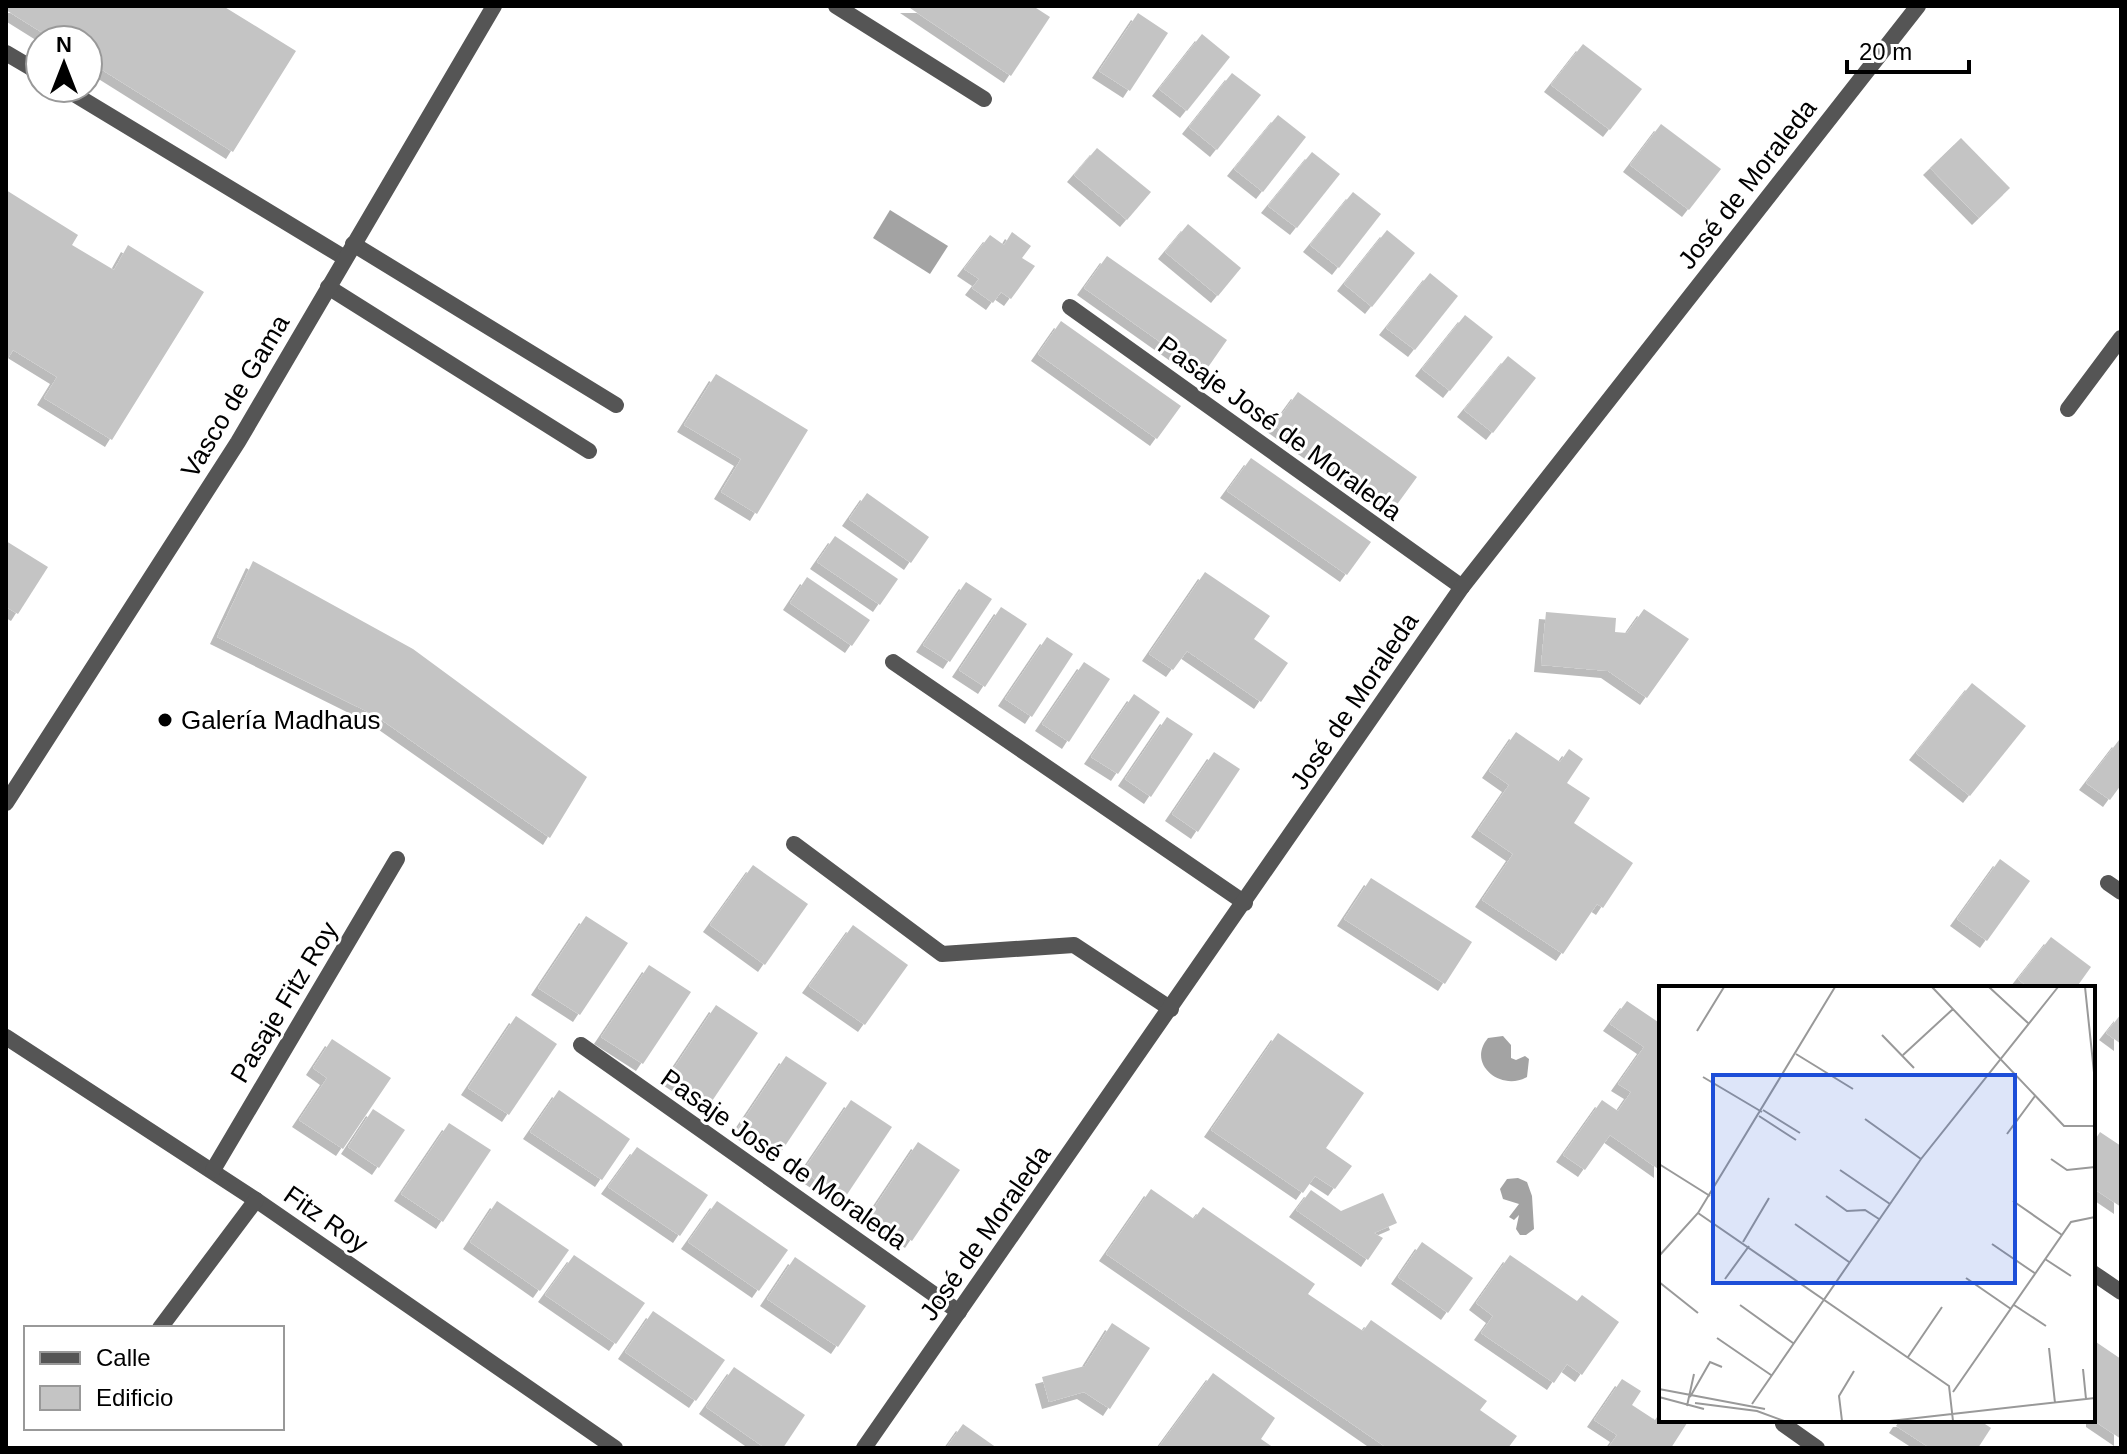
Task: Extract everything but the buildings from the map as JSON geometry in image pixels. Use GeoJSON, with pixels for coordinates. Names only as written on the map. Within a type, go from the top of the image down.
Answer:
{"type":"FeatureCollection","features":[{"type":"Feature","properties":{"kind":"street","name":"Vasco de Gama"},"geometry":{"type":"LineString","coordinates":[[6,803],[238,442],[494,6]]}},
{"type":"Feature","properties":{"kind":"street"},"geometry":{"type":"LineString","coordinates":[[836,6],[984,99]]}},
{"type":"Feature","properties":{"kind":"street","name":"José de Moraleda"},"geometry":{"type":"LineString","coordinates":[[864,1448],[1462,587],[1918,6]]}},
{"type":"Feature","properties":{"kind":"street"},"geometry":{"type":"LineString","coordinates":[[6,53],[24,64]]}},
{"type":"Feature","properties":{"kind":"street"},"geometry":{"type":"LineString","coordinates":[[92,104],[616,405]]}},
{"type":"Feature","properties":{"kind":"street"},"geometry":{"type":"LineString","coordinates":[[328,287],[589,451]]}},
{"type":"Feature","properties":{"kind":"street","name":"Pasaje José de Moraleda"},"geometry":{"type":"LineString","coordinates":[[1070,307],[1462,587]]}},
{"type":"Feature","properties":{"kind":"street"},"geometry":{"type":"LineString","coordinates":[[2068,409],[2121,338]]}},
{"type":"Feature","properties":{"kind":"street"},"geometry":{"type":"LineString","coordinates":[[893,662],[1245,903]]}},
{"type":"Feature","properties":{"kind":"street"},"geometry":{"type":"LineString","coordinates":[[794,844],[942,954],[1074,945],[1171,1009]]}},
{"type":"Feature","properties":{"kind":"street","name":"Pasaje Fitz Roy"},"geometry":{"type":"LineString","coordinates":[[213,1170],[397,859]]}},
{"type":"Feature","properties":{"kind":"street","name":"Fitz Roy"},"geometry":{"type":"LineString","coordinates":[[6,1037],[213,1170],[615,1448]]}},
{"type":"Feature","properties":{"kind":"street","name":"Pasaje José de Moraleda"},"geometry":{"type":"LineString","coordinates":[[581,1045],[959,1312]]}},
{"type":"Feature","properties":{"kind":"street"},"geometry":{"type":"LineString","coordinates":[[162,1326],[256,1200]]}},
{"type":"Feature","properties":{"kind":"street"},"geometry":{"type":"LineString","coordinates":[[2095,1274],[2121,1292]]}},
{"type":"Feature","properties":{"kind":"street"},"geometry":{"type":"LineString","coordinates":[[1783,1424],[1817,1448]]}},
{"type":"Feature","properties":{"kind":"shaded area"},"geometry":{"type":"Polygon","coordinates":[[[890,210],[948,246],[930,274],[873,238],[890,210]]]}},
{"type":"Feature","properties":{"kind":"shaded area"},"geometry":{"type":"Polygon","coordinates":[[[1503,1036],[1511,1045],[1511,1058],[1516,1060],[1525,1056],[1529,1059],[1527,1077],[1507,1081],[1497,1078],[1484,1066],[1482,1048],[1488,1038],[1503,1036]]]}},
{"type":"Feature","properties":{"kind":"shaded area"},"geometry":{"type":"Polygon","coordinates":[[[1518,1178],[1527,1182],[1532,1196],[1534,1229],[1526,1235],[1520,1235],[1516,1229],[1519,1215],[1514,1220],[1509,1217],[1519,1204],[1503,1199],[1500,1189],[1507,1179],[1518,1178]]]}},
{"type":"Feature","properties":{"kind":"place","name":"Galería Madhaus"},"geometry":{"type":"Point","coordinates":[165,720]}}]}
